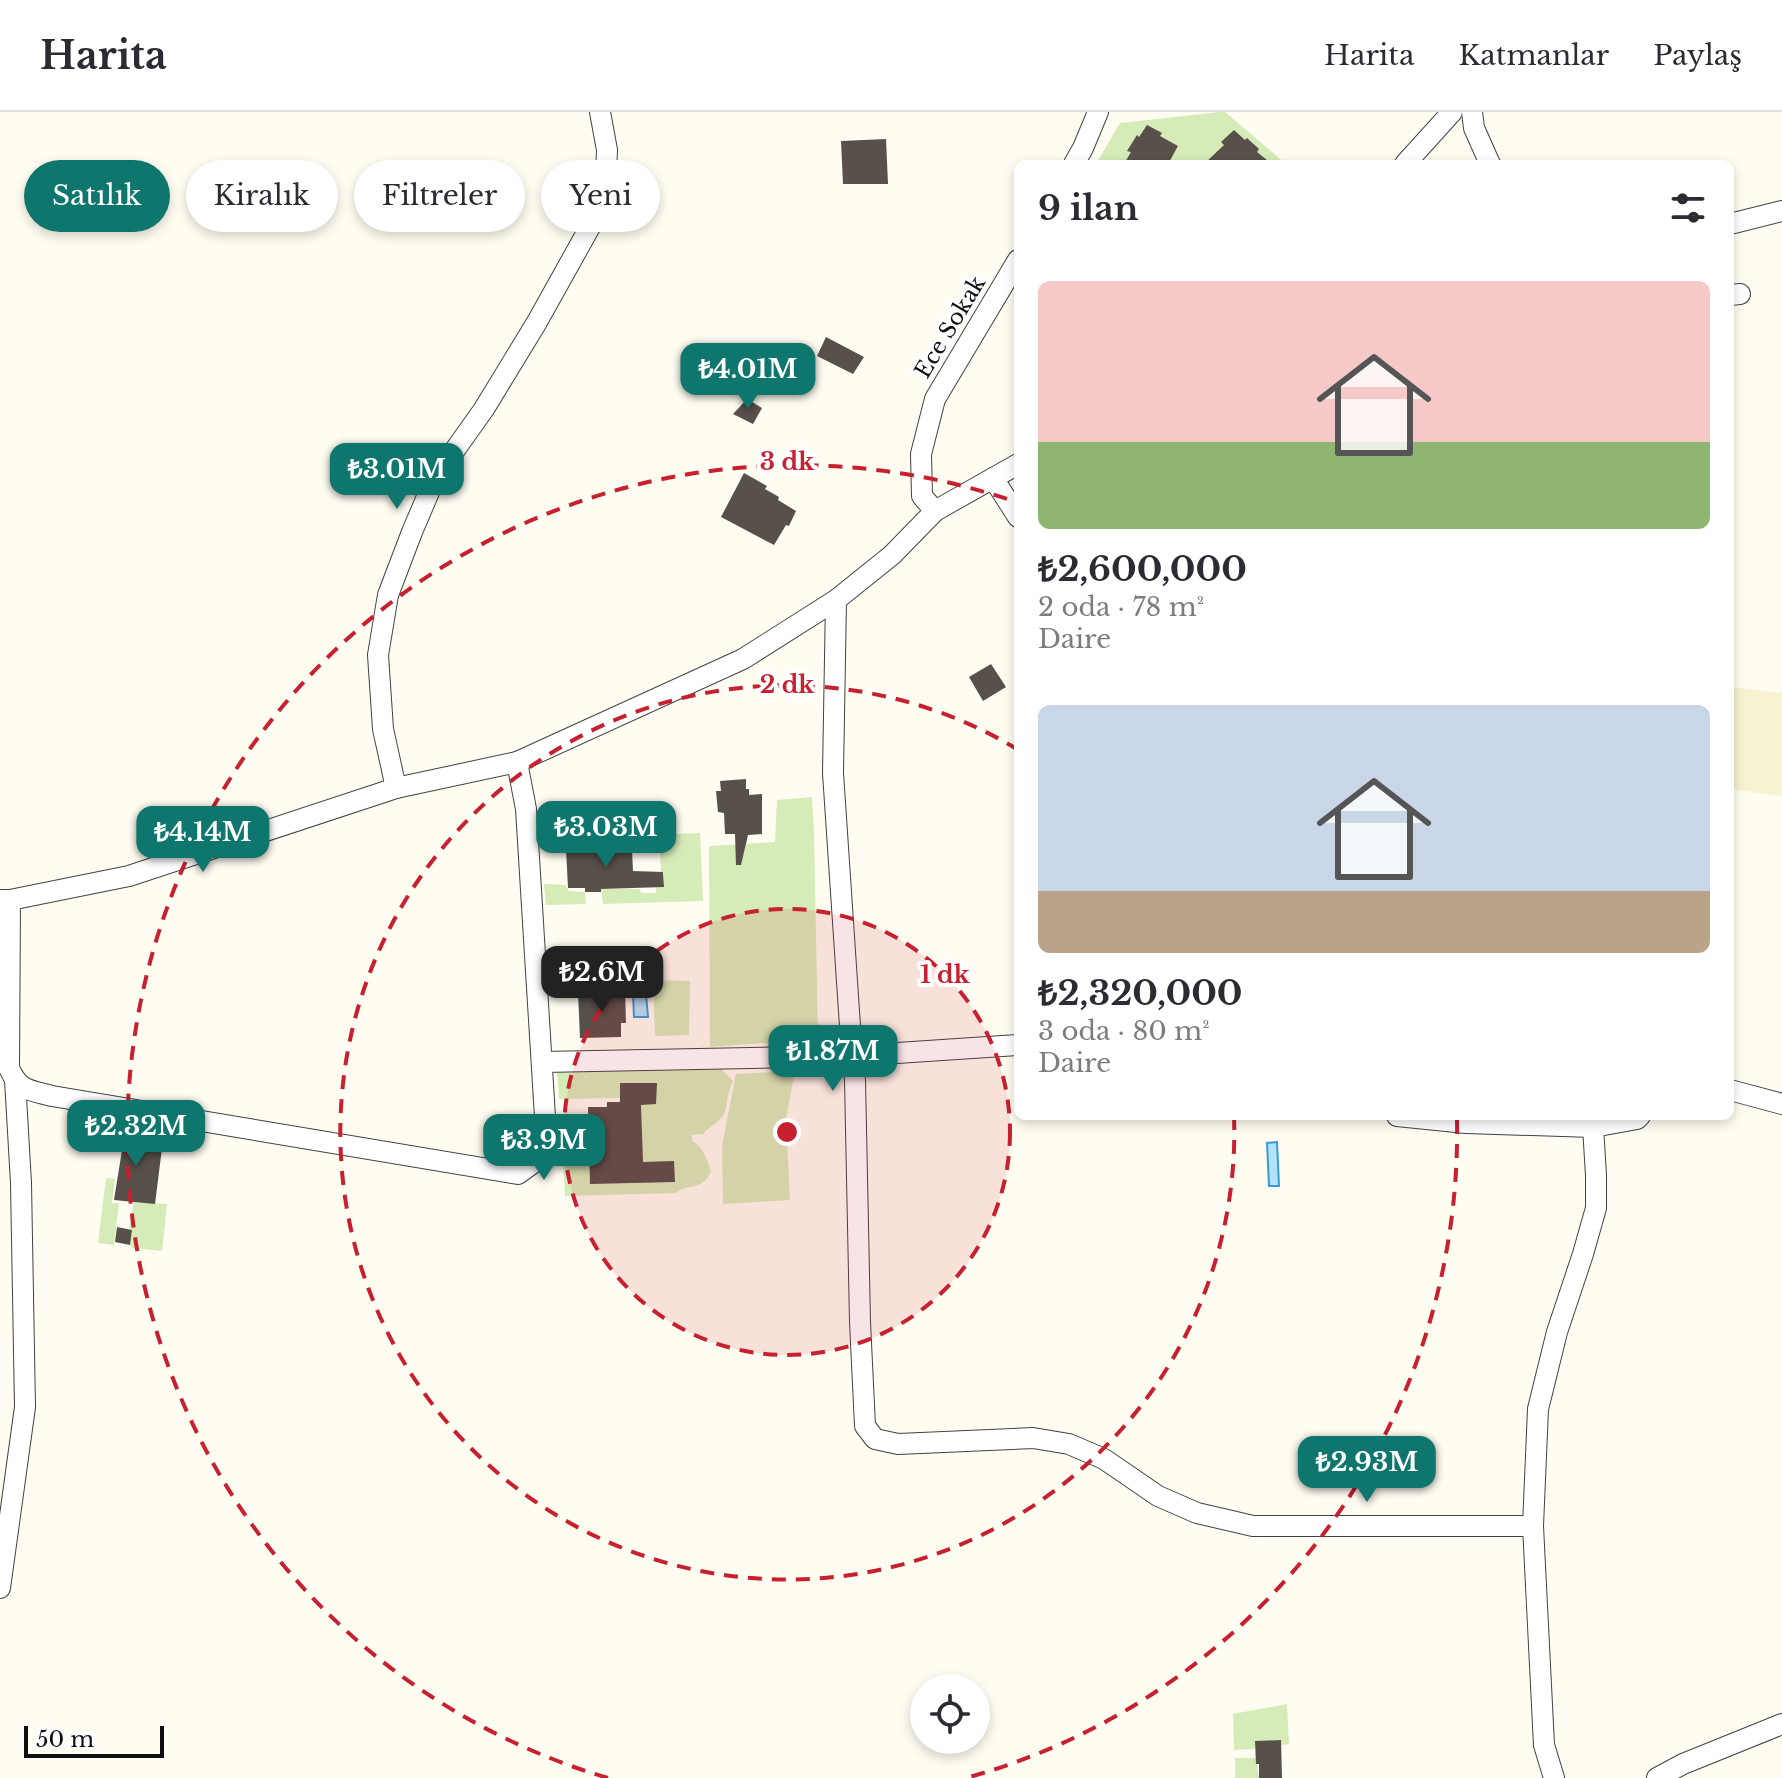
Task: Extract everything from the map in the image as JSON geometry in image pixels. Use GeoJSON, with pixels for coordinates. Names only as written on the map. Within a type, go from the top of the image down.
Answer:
{"type":"FeatureCollection","features":[{"type":"Feature","properties":{"kind":"street"},"geometry":{"type":"LineString","coordinates":[[396,788],[383,729],[378,655],[388,595],[435,478],[484,409],[605,200],[607,150],[600,112]]}},
{"type":"Feature","properties":{"kind":"street"},"geometry":{"type":"LineString","coordinates":[[1076,160],[1098,112]]}},
{"type":"Feature","properties":{"kind":"street"},"geometry":{"type":"LineString","coordinates":[[1409,160],[1452,112]]}},
{"type":"Feature","properties":{"kind":"street"},"geometry":{"type":"LineString","coordinates":[[1472,112],[1474,128],[1488,160]]}},
{"type":"Feature","properties":{"kind":"street"},"geometry":{"type":"LineString","coordinates":[[1734,223],[1782,211]]}},
{"type":"Feature","properties":{"kind":"street","name":"Ece Sokak"},"geometry":{"type":"LineString","coordinates":[[935,511],[922,496],[921,454],[935,399],[1014,267]]}},
{"type":"Feature","properties":{"kind":"street"},"geometry":{"type":"LineString","coordinates":[[517,762],[526,809],[545,1117],[544,1140],[536,1161],[518,1174],[52,1096],[24,1089],[15,1080],[9,1068],[5,900],[129,876],[396,788],[517,762],[743,659],[836,600],[892,555],[935,511],[1014,466]]}},
{"type":"Feature","properties":{"kind":"street"},"geometry":{"type":"LineString","coordinates":[[993,478],[1014,511]]}},
{"type":"Feature","properties":{"kind":"street"},"geometry":{"type":"LineString","coordinates":[[836,600],[833,773],[855,1080],[865,1426],[875,1439],[898,1444],[1033,1438],[1069,1444],[1104,1459],[1158,1496],[1197,1513],[1253,1526],[1533,1526]]}},
{"type":"Feature","properties":{"kind":"street"},"geometry":{"type":"LineString","coordinates":[[542,1062],[852,1056],[1014,1045]]}},
{"type":"Feature","properties":{"kind":"street"},"geometry":{"type":"LineString","coordinates":[[0,1588],[25,1407],[21,1183],[15,1080]]}},
{"type":"Feature","properties":{"kind":"street"},"geometry":{"type":"LineString","coordinates":[[1734,1091],[1782,1104]]}},
{"type":"Feature","properties":{"kind":"street"},"geometry":{"type":"LineString","coordinates":[[1436,1120],[1593,1127],[1632,1120]]}},
{"type":"Feature","properties":{"kind":"street"},"geometry":{"type":"LineString","coordinates":[[1554,1778],[1544,1745],[1533,1526],[1538,1409],[1557,1332],[1596,1208],[1593,1127]]}},
{"type":"Feature","properties":{"kind":"street"},"geometry":{"type":"LineString","coordinates":[[1657,1778],[1683,1764],[1782,1724]]}},
{"type":"Feature","properties":{"kind":"shaded area"},"geometry":{"type":"Polygon","coordinates":[[[1734,687],[1782,693],[1782,796],[1734,790],[1734,687]]]}},
{"type":"Feature","properties":{"kind":"green space"},"geometry":{"type":"Polygon","coordinates":[[[1225,112],[1281,160],[1098,160],[1120,123],[1225,112]]]}},
{"type":"Feature","properties":{"kind":"green space"},"geometry":{"type":"Polygon","coordinates":[[[812,797],[818,1039],[710,1047],[709,846],[775,842],[777,800],[812,797]]]}},
{"type":"Feature","properties":{"kind":"green space"},"geometry":{"type":"Polygon","coordinates":[[[700,833],[703,901],[603,904],[601,889],[640,889],[641,893],[656,893],[656,887],[664,887],[664,873],[661,872],[660,851],[597,850],[596,837],[700,833]]]}},
{"type":"Feature","properties":{"kind":"green space"},"geometry":{"type":"Polygon","coordinates":[[[544,884],[565,885],[569,891],[585,892],[586,904],[546,905],[544,884]]]}},
{"type":"Feature","properties":{"kind":"green space"},"geometry":{"type":"Polygon","coordinates":[[[653,980],[690,981],[689,1035],[655,1036],[653,980]]]}},
{"type":"Feature","properties":{"kind":"green space"},"geometry":{"type":"Polygon","coordinates":[[[721,1069],[733,1081],[724,1114],[704,1134],[692,1135],[692,1141],[702,1150],[711,1172],[703,1183],[676,1193],[565,1196],[561,1131],[588,1130],[588,1108],[606,1107],[607,1102],[619,1102],[620,1098],[559,1099],[557,1072],[721,1069]]]}},
{"type":"Feature","properties":{"kind":"green space"},"geometry":{"type":"Polygon","coordinates":[[[795,1071],[786,1119],[790,1200],[723,1204],[722,1146],[736,1074],[795,1071]]]}},
{"type":"Feature","properties":{"kind":"green space"},"geometry":{"type":"Polygon","coordinates":[[[106,1178],[115,1179],[112,1203],[119,1203],[114,1245],[98,1243],[106,1178]]]}},
{"type":"Feature","properties":{"kind":"green space"},"geometry":{"type":"Polygon","coordinates":[[[134,1202],[167,1204],[162,1251],[132,1248],[130,1245],[132,1230],[129,1229],[134,1202]]]}},
{"type":"Feature","properties":{"kind":"green space"},"geometry":{"type":"Polygon","coordinates":[[[1287,1704],[1289,1744],[1281,1745],[1281,1740],[1256,1741],[1255,1749],[1234,1750],[1233,1714],[1287,1704]]]}},
{"type":"Feature","properties":{"kind":"green space"},"geometry":{"type":"Polygon","coordinates":[[[1235,1758],[1256,1758],[1259,1778],[1235,1778],[1235,1758]]]}},
{"type":"Feature","properties":{"kind":"water"},"geometry":{"type":"Polygon","coordinates":[[[633,994],[646,994],[648,1017],[634,1017],[633,994]]]}},
{"type":"Feature","properties":{"kind":"water"},"geometry":{"type":"Polygon","coordinates":[[[1277,1142],[1279,1186],[1269,1186],[1267,1143],[1277,1142]]]}},
{"type":"Feature","properties":{"kind":"building"},"geometry":{"type":"Polygon","coordinates":[[[1147,125],[1178,146],[1170,160],[1126,160],[1131,152],[1127,151],[1137,135],[1139,137],[1147,125]]]}},
{"type":"Feature","properties":{"kind":"building"},"geometry":{"type":"Polygon","coordinates":[[[1234,130],[1245,140],[1247,138],[1267,160],[1208,160],[1224,145],[1221,142],[1234,130]]]}},
{"type":"Feature","properties":{"kind":"building"},"geometry":{"type":"Polygon","coordinates":[[[886,139],[888,184],[843,184],[841,141],[886,139]]]}},
{"type":"Feature","properties":{"kind":"building"},"geometry":{"type":"Polygon","coordinates":[[[826,337],[864,357],[853,374],[817,356],[826,337]]]}},
{"type":"Feature","properties":{"kind":"building"},"geometry":{"type":"Polygon","coordinates":[[[747,399],[762,408],[753,424],[733,414],[747,399]]]}},
{"type":"Feature","properties":{"kind":"building"},"geometry":{"type":"Polygon","coordinates":[[[744,473],[767,486],[765,489],[796,511],[774,545],[721,517],[744,473]]]}},
{"type":"Feature","properties":{"kind":"building"},"geometry":{"type":"Polygon","coordinates":[[[991,664],[1006,687],[983,701],[969,677],[991,664]]]}},
{"type":"Feature","properties":{"kind":"building"},"geometry":{"type":"Polygon","coordinates":[[[746,779],[749,795],[762,794],[762,834],[748,835],[741,865],[736,865],[735,834],[725,834],[724,813],[718,812],[716,791],[721,791],[720,781],[746,779]]]}},
{"type":"Feature","properties":{"kind":"building"},"geometry":{"type":"Polygon","coordinates":[[[578,837],[596,837],[596,850],[632,849],[633,871],[663,872],[664,887],[601,889],[601,892],[568,888],[566,850],[578,850],[578,837]]]}},
{"type":"Feature","properties":{"kind":"building"},"geometry":{"type":"Polygon","coordinates":[[[625,990],[626,1023],[621,1023],[621,1037],[580,1038],[578,992],[625,990]]]}},
{"type":"Feature","properties":{"kind":"building"},"geometry":{"type":"Polygon","coordinates":[[[620,1083],[657,1083],[656,1104],[641,1105],[643,1162],[674,1161],[675,1182],[590,1184],[588,1107],[607,1107],[607,1102],[620,1102],[620,1083]]]}},
{"type":"Feature","properties":{"kind":"building"},"geometry":{"type":"Polygon","coordinates":[[[113,1122],[129,1125],[127,1139],[162,1148],[155,1204],[114,1200],[123,1144],[110,1142],[113,1122]]]}},
{"type":"Feature","properties":{"kind":"building"},"geometry":{"type":"Polygon","coordinates":[[[117,1227],[132,1230],[130,1245],[115,1242],[117,1227]]]}},
{"type":"Feature","properties":{"kind":"building"},"geometry":{"type":"Polygon","coordinates":[[[1281,1740],[1282,1778],[1259,1778],[1255,1741],[1281,1740]]]}}]}
